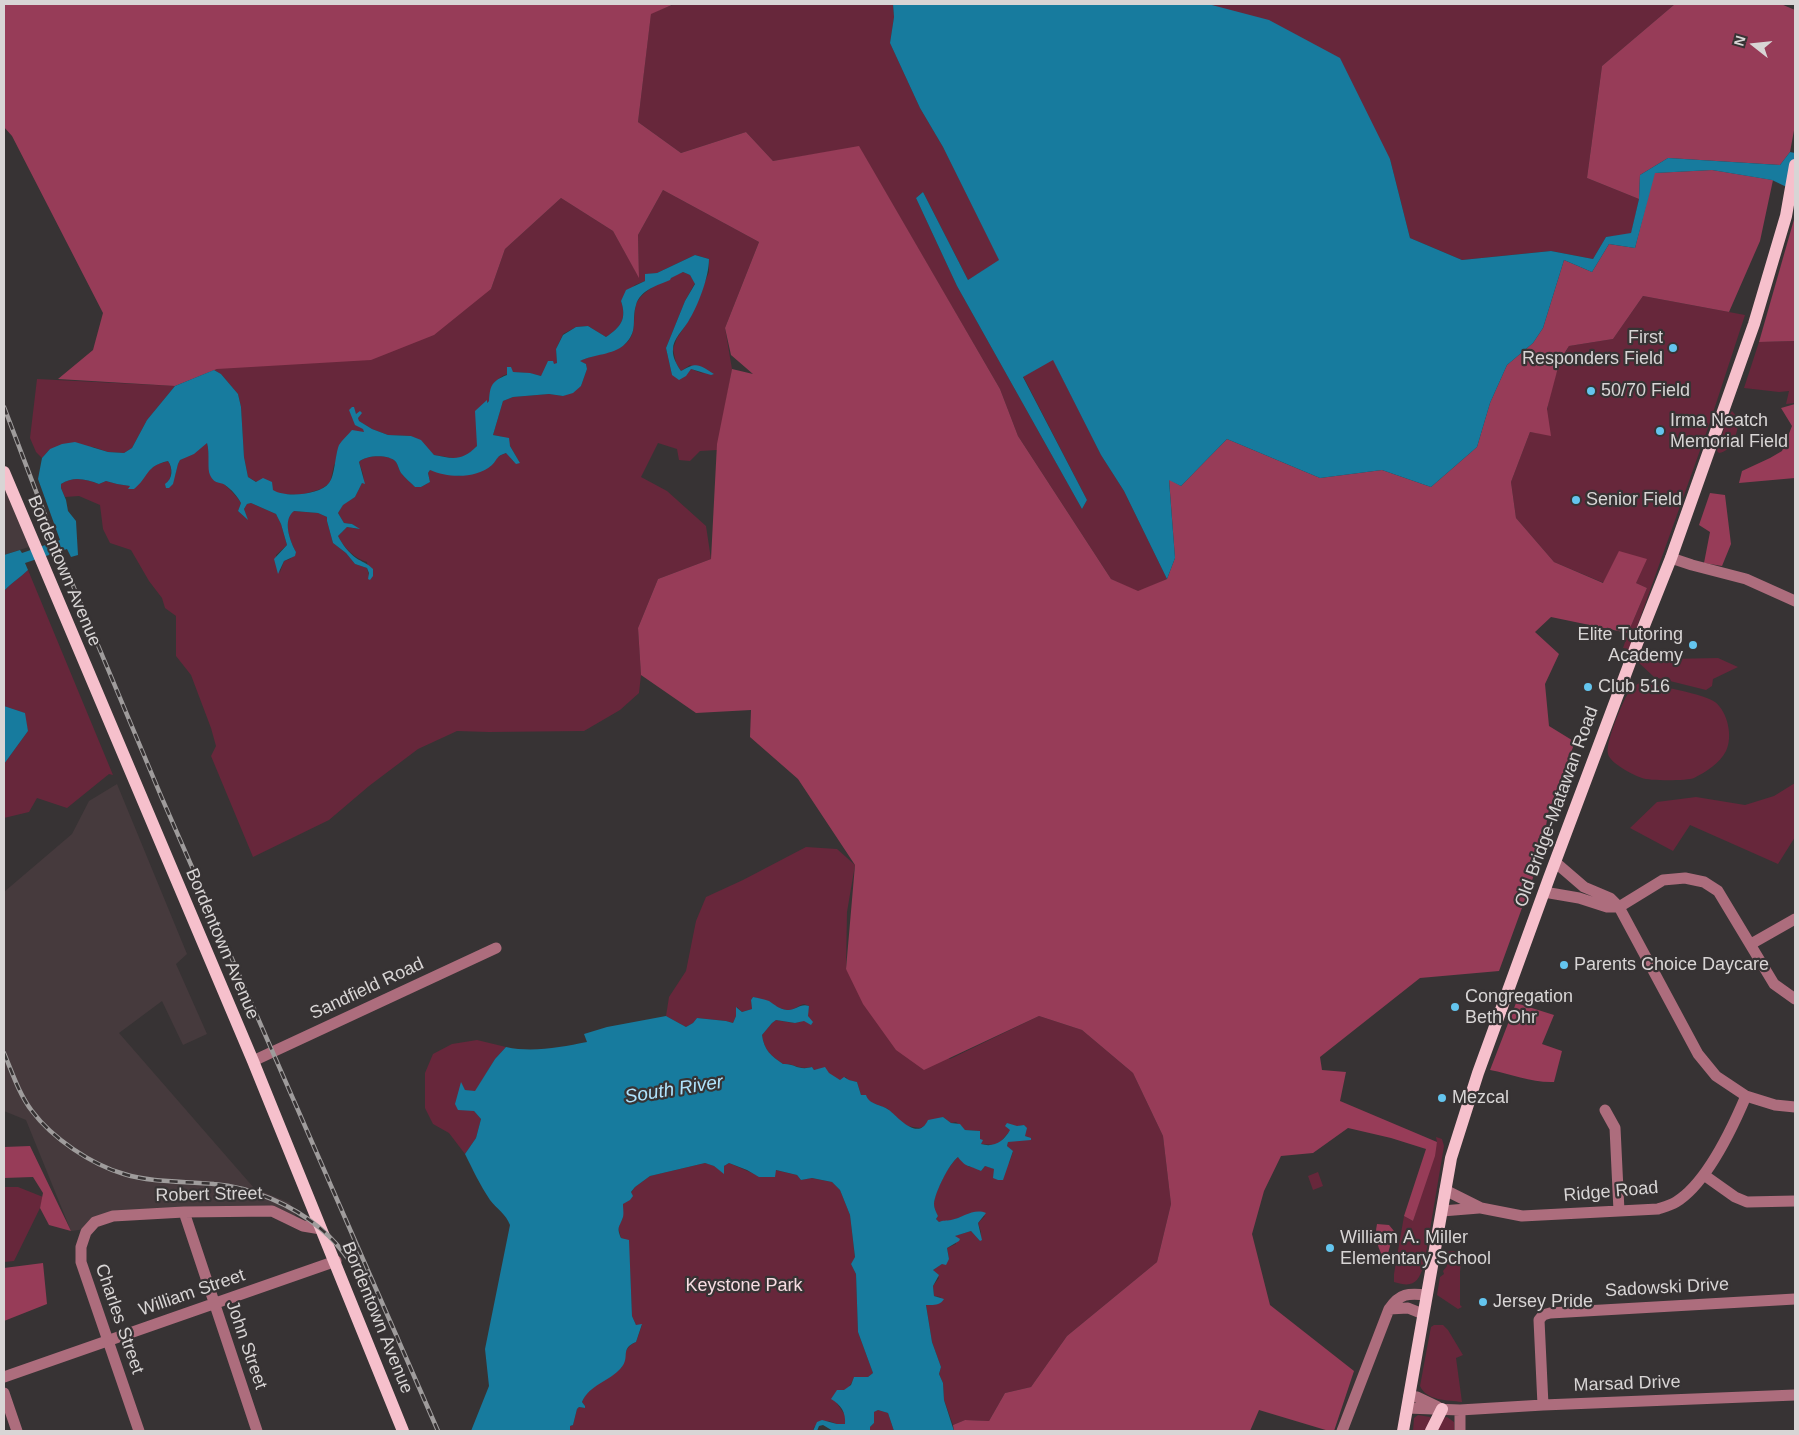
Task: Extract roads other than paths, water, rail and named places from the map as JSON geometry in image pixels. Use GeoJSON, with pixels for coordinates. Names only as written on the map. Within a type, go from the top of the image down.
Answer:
{"type":"FeatureCollection","features":[{"type":"Feature","properties":{"kind":"main road","name":"Old Bridge-Matawan Road"},"geometry":{"type":"LineString","coordinates":[[1404,1431],[1451,1158],[1478,1073],[1635,648],[1671,558],[1754,324],[1782,228],[1795,165]]}},
{"type":"Feature","properties":{"kind":"main road","name":"Bordentown Avenue"},"geometry":{"type":"LineString","coordinates":[[4,472],[253,1061],[336,1261],[403,1431]]}},
{"type":"Feature","properties":{"kind":"main road"},"geometry":{"type":"LineString","coordinates":[[1431,1431],[1442,1409]]}},
{"type":"Feature","properties":{"kind":"street"},"geometry":{"type":"LineString","coordinates":[[1671,558],[1746,579],[1795,601]]}},
{"type":"Feature","properties":{"kind":"street"},"geometry":{"type":"LineString","coordinates":[[1555,862],[1582,892],[1607,907],[1619,907],[1663,880],[1686,878],[1704,882],[1718,891],[1774,984],[1795,999]]}},
{"type":"Feature","properties":{"kind":"street"},"geometry":{"type":"LineString","coordinates":[[1544,892],[1582,892]]}},
{"type":"Feature","properties":{"kind":"street"},"geometry":{"type":"LineString","coordinates":[[1619,907],[1698,1054],[1716,1076],[1746,1096],[1775,1105],[1795,1107]]}},
{"type":"Feature","properties":{"kind":"street"},"geometry":{"type":"LineString","coordinates":[[1751,944],[1795,919]]}},
{"type":"Feature","properties":{"kind":"street","name":"Sandfield Road"},"geometry":{"type":"LineString","coordinates":[[253,1061],[496,948]]}},
{"type":"Feature","properties":{"kind":"street","name":"Ridge Road"},"geometry":{"type":"LineString","coordinates":[[1442,1211],[1481,1208],[1522,1216],[1658,1209],[1676,1202],[1709,1169],[1746,1096]]}},
{"type":"Feature","properties":{"kind":"street"},"geometry":{"type":"LineString","coordinates":[[1605,1110],[1615,1128],[1619,1211]]}},
{"type":"Feature","properties":{"kind":"street"},"geometry":{"type":"LineString","coordinates":[[1704,1175],[1735,1197],[1747,1202],[1795,1201]]}},
{"type":"Feature","properties":{"kind":"street","name":"Ridge Road"},"geometry":{"type":"LineString","coordinates":[[1445,1190],[1481,1208]]}},
{"type":"Feature","properties":{"kind":"street","name":"Robert Street"},"geometry":{"type":"LineString","coordinates":[[96,1222],[113,1216],[184,1212],[272,1212],[303,1226],[321,1228]]}},
{"type":"Feature","properties":{"kind":"street","name":"John Street"},"geometry":{"type":"LineString","coordinates":[[184,1212],[257,1431]]}},
{"type":"Feature","properties":{"kind":"street","name":"Charles Street"},"geometry":{"type":"LineString","coordinates":[[96,1222],[86,1232],[81,1247],[81,1262],[139,1431]]}},
{"type":"Feature","properties":{"kind":"street","name":"William Street"},"geometry":{"type":"LineString","coordinates":[[4,1377],[336,1261]]}},
{"type":"Feature","properties":{"kind":"street"},"geometry":{"type":"LineString","coordinates":[[1342,1431],[1389,1309],[1395,1300],[1404,1295],[1414,1293],[1427,1295]]}},
{"type":"Feature","properties":{"kind":"street","name":"Sadowski Drive"},"geometry":{"type":"LineString","coordinates":[[1543,1405],[1539,1320],[1543,1315],[1550,1312],[1795,1299]]}},
{"type":"Feature","properties":{"kind":"street"},"geometry":{"type":"LineString","coordinates":[[1389,1309],[1408,1308],[1423,1314]]}},
{"type":"Feature","properties":{"kind":"street"},"geometry":{"type":"LineString","coordinates":[[4,1393],[17,1431]]}},
{"type":"Feature","properties":{"kind":"street","name":"Marsad Drive"},"geometry":{"type":"LineString","coordinates":[[1460,1410],[1795,1395]]}},
{"type":"Feature","properties":{"kind":"street"},"geometry":{"type":"LineString","coordinates":[[1408,1402],[1442,1409],[1460,1410],[1460,1431]]}},
{"type":"Feature","properties":{"kind":"water"},"geometry":{"type":"Polygon","coordinates":[[[893,4],[1208,4],[1269,20],[1340,58],[1390,159],[1410,238],[1462,260],[1551,251],[1593,259],[1606,237],[1631,233],[1639,199],[1640,175],[1668,158],[1780,165],[1790,152],[1795,153],[1795,191],[1772,180],[1712,170],[1655,173],[1635,248],[1609,244],[1592,272],[1564,260],[1543,328],[1533,343],[1507,365],[1490,403],[1477,447],[1431,487],[1382,470],[1320,478],[1227,439],[1181,486],[1169,480],[1175,558],[1167,579],[1124,491],[1101,455],[1053,360],[1023,377],[1087,500],[1082,509],[957,286],[916,198],[923,192],[968,280],[999,260],[943,147],[920,108],[890,43],[894,17],[893,4]]]}},
{"type":"Feature","properties":{"kind":"water"},"geometry":{"type":"Polygon","coordinates":[[[695,255],[709,259],[709,266],[696,308],[673,345],[673,355],[681,371],[698,365],[714,374],[711,375],[691,369],[686,376],[679,380],[672,375],[666,348],[685,301],[695,284],[690,275],[683,272],[641,295],[636,305],[632,335],[624,345],[609,353],[580,361],[586,364],[587,369],[581,386],[573,393],[563,396],[549,394],[513,397],[503,401],[493,435],[509,438],[510,446],[520,463],[516,464],[506,453],[485,470],[470,475],[445,475],[430,470],[428,473],[430,482],[421,487],[415,487],[401,473],[393,459],[378,456],[362,460],[359,462],[365,484],[362,483],[355,497],[343,505],[338,513],[344,523],[352,524],[360,529],[347,527],[338,536],[351,554],[373,569],[373,576],[370,580],[368,579],[369,573],[367,568],[355,564],[346,553],[333,543],[327,517],[318,513],[294,511],[288,520],[288,531],[296,552],[295,556],[284,561],[278,574],[274,559],[287,545],[276,514],[251,503],[247,504],[244,509],[248,520],[238,511],[241,503],[236,496],[230,489],[214,480],[210,475],[207,443],[194,454],[180,460],[173,484],[169,488],[166,488],[165,484],[170,479],[171,473],[168,461],[151,469],[134,489],[128,489],[130,486],[106,481],[99,484],[80,479],[66,481],[61,484],[68,511],[76,521],[78,555],[71,557],[67,549],[25,563],[28,570],[4,591],[4,555],[20,550],[22,553],[60,540],[38,479],[42,458],[50,449],[62,444],[75,442],[108,452],[124,453],[132,448],[147,420],[175,386],[214,370],[221,374],[238,394],[241,407],[244,457],[248,477],[256,482],[263,478],[272,482],[273,490],[278,492],[286,494],[310,493],[325,487],[329,483],[333,476],[340,443],[352,430],[364,432],[363,429],[355,425],[349,410],[352,407],[354,407],[356,414],[360,411],[362,413],[358,418],[359,421],[372,429],[388,435],[411,436],[421,440],[434,455],[457,458],[472,451],[477,446],[475,411],[487,400],[487,403],[489,401],[493,384],[498,379],[507,375],[507,367],[511,367],[513,372],[541,376],[548,361],[553,361],[554,364],[557,363],[556,349],[563,335],[576,327],[588,326],[606,337],[616,330],[623,318],[621,301],[626,290],[645,281],[645,274],[657,273],[695,255]]]}},
{"type":"Feature","properties":{"kind":"water"},"geometry":{"type":"Polygon","coordinates":[[[4,706],[25,713],[28,731],[4,764],[4,706]]]}},
{"type":"Feature","properties":{"kind":"water","name":"South River"},"geometry":{"type":"Polygon","coordinates":[[[753,997],[769,1001],[779,1008],[787,1010],[806,1005],[809,1006],[808,1016],[813,1022],[811,1025],[804,1021],[795,1023],[776,1020],[762,1035],[766,1049],[775,1058],[783,1064],[800,1068],[812,1067],[814,1070],[825,1067],[829,1073],[840,1080],[844,1077],[857,1082],[861,1095],[866,1095],[872,1103],[886,1108],[908,1126],[919,1129],[928,1120],[943,1117],[951,1123],[960,1124],[965,1130],[980,1131],[980,1139],[983,1140],[981,1144],[986,1145],[998,1143],[1005,1137],[1010,1130],[1005,1126],[1007,1123],[1017,1126],[1024,1125],[1027,1128],[1025,1136],[1031,1138],[1031,1140],[1008,1142],[1007,1146],[1013,1151],[1003,1180],[993,1178],[994,1169],[985,1166],[981,1171],[966,1165],[958,1157],[947,1172],[935,1199],[934,1207],[938,1216],[936,1219],[939,1222],[955,1219],[972,1212],[986,1213],[978,1223],[982,1240],[980,1241],[971,1231],[955,1236],[960,1239],[959,1241],[947,1248],[949,1259],[946,1265],[942,1264],[933,1270],[939,1275],[933,1286],[934,1296],[944,1299],[938,1304],[926,1305],[932,1342],[941,1367],[939,1374],[943,1383],[944,1400],[954,1431],[894,1431],[888,1413],[878,1410],[874,1412],[874,1423],[870,1427],[870,1431],[833,1431],[823,1425],[819,1426],[817,1431],[813,1431],[817,1422],[822,1420],[845,1424],[845,1416],[842,1409],[831,1399],[837,1390],[844,1390],[851,1385],[854,1377],[868,1377],[873,1373],[858,1332],[856,1274],[851,1264],[855,1257],[850,1215],[840,1190],[832,1182],[812,1178],[801,1180],[797,1175],[776,1170],[775,1177],[759,1177],[729,1163],[724,1166],[724,1174],[714,1166],[705,1163],[650,1176],[635,1187],[631,1192],[633,1196],[623,1204],[623,1216],[619,1231],[621,1238],[629,1240],[632,1316],[636,1325],[642,1324],[636,1342],[626,1350],[624,1364],[585,1396],[582,1402],[585,1408],[579,1407],[577,1409],[573,1425],[570,1426],[570,1431],[471,1431],[489,1386],[485,1349],[510,1225],[486,1194],[465,1154],[476,1138],[481,1119],[474,1111],[458,1110],[455,1104],[461,1082],[465,1090],[475,1091],[495,1059],[506,1047],[537,1049],[587,1042],[584,1034],[607,1027],[666,1016],[686,1027],[697,1018],[733,1023],[736,1016],[736,1007],[742,1012],[752,1009],[751,1000],[753,997]]]}},
{"type":"Feature","properties":{"kind":"railway"},"geometry":{"type":"LineString","coordinates":[[4,407],[59,552],[161,796],[438,1431]]}},
{"type":"Feature","properties":{"kind":"railway"},"geometry":{"type":"LineString","coordinates":[[4,1053],[20,1090],[32,1111],[50,1131],[74,1149],[112,1170],[135,1177],[228,1186],[257,1193],[285,1205],[310,1220],[330,1237],[357,1272],[374,1302]]}},
{"type":"Feature","properties":{"kind":"place","name":"First Responders Field"},"geometry":{"type":"Point","coordinates":[1673,348]}},
{"type":"Feature","properties":{"kind":"place","name":"50/70 Field"},"geometry":{"type":"Point","coordinates":[1591,391]}},
{"type":"Feature","properties":{"kind":"place","name":"Irma Neatch Memorial Field"},"geometry":{"type":"Point","coordinates":[1660,431]}},
{"type":"Feature","properties":{"kind":"place","name":"Senior Field"},"geometry":{"type":"Point","coordinates":[1576,500]}},
{"type":"Feature","properties":{"kind":"place","name":"Elite Tutoring Academy"},"geometry":{"type":"Point","coordinates":[1693,645]}},
{"type":"Feature","properties":{"kind":"place","name":"Club 516"},"geometry":{"type":"Point","coordinates":[1588,687]}},
{"type":"Feature","properties":{"kind":"place","name":"Parents Choice Daycare"},"geometry":{"type":"Point","coordinates":[1564,965]}},
{"type":"Feature","properties":{"kind":"place","name":"Congregation Beth Ohr"},"geometry":{"type":"Point","coordinates":[1455,1007]}},
{"type":"Feature","properties":{"kind":"place","name":"Mezcal"},"geometry":{"type":"Point","coordinates":[1442,1098]}},
{"type":"Feature","properties":{"kind":"place","name":"William A. Miller Elementary School"},"geometry":{"type":"Point","coordinates":[1330,1248]}},
{"type":"Feature","properties":{"kind":"place","name":"Jersey Pride"},"geometry":{"type":"Point","coordinates":[1483,1302]}},
{"type":"Feature","properties":{"kind":"park label","name":"Keystone Park"},"geometry":{"type":"Point","coordinates":[744,1286]}}]}
